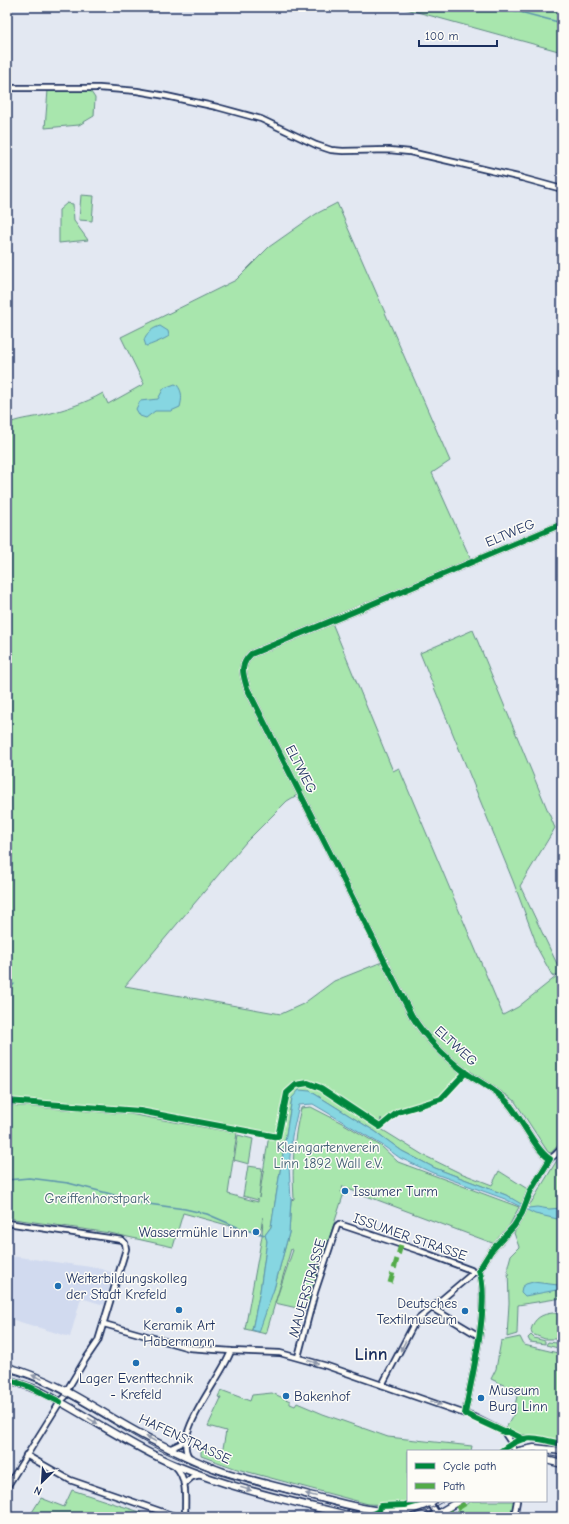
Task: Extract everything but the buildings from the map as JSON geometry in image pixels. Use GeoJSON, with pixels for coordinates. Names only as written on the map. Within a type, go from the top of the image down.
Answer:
{"type":"FeatureCollection","features":[{"type":"Feature","properties":{"kind":"main road","name":"HAFENSTRASSE"},"geometry":{"type":"LineString","coordinates":[[7,1367],[26,1372],[67,1390],[150,1440],[225,1472],[380,1514],[415,1508],[431,1502]]}},
{"type":"Feature","properties":{"kind":"main road","name":"HAFENSTRASSE"},"geometry":{"type":"LineString","coordinates":[[7,1379],[30,1386],[146,1451],[200,1475],[246,1489],[355,1517]]}},
{"type":"Feature","properties":{"kind":"main road"},"geometry":{"type":"LineString","coordinates":[[524,1450],[534,1448],[562,1450]]}},
{"type":"Feature","properties":{"kind":"main road"},"geometry":{"type":"LineString","coordinates":[[547,1460],[562,1464]]}},
{"type":"Feature","properties":{"kind":"main road"},"geometry":{"type":"LineString","coordinates":[[428,1517],[438,1516],[458,1502]]}},
{"type":"Feature","properties":{"kind":"street"},"geometry":{"type":"LineString","coordinates":[[7,88],[99,88],[138,91],[166,96],[217,106],[260,119],[316,145],[331,150],[390,150],[410,152],[522,178],[562,189]]}},
{"type":"Feature","properties":{"kind":"street","name":"ELTWEG"},"geometry":{"type":"LineString","coordinates":[[550,1159],[542,1152],[508,1103],[497,1093],[454,1063],[427,1036],[412,1016],[247,688],[243,676],[243,664],[251,654],[562,524]]}},
{"type":"Feature","properties":{"kind":"street"},"geometry":{"type":"LineString","coordinates":[[382,1385],[416,1322],[473,1273],[479,1270],[491,1251],[512,1229],[522,1213],[531,1191],[550,1159],[562,1148]]}},
{"type":"Feature","properties":{"kind":"street"},"geometry":{"type":"LineString","coordinates":[[7,1223],[122,1240],[125,1243],[126,1249],[97,1344],[85,1360],[67,1390],[66,1396],[60,1402],[7,1487]]}},
{"type":"Feature","properties":{"kind":"street","name":"ISSUMER STRASSE"},"geometry":{"type":"LineString","coordinates":[[337,1225],[340,1224],[420,1251],[471,1270],[473,1273]]}},
{"type":"Feature","properties":{"kind":"street","name":"MAUERSTRASSE"},"geometry":{"type":"LineString","coordinates":[[298,1357],[315,1292],[337,1225]]}},
{"type":"Feature","properties":{"kind":"street"},"geometry":{"type":"LineString","coordinates":[[465,1414],[479,1336],[483,1297],[482,1277],[479,1270]]}},
{"type":"Feature","properties":{"kind":"street"},"geometry":{"type":"LineString","coordinates":[[432,1308],[479,1336]]}},
{"type":"Feature","properties":{"kind":"street"},"geometry":{"type":"LineString","coordinates":[[104,1324],[189,1348],[280,1353],[298,1357],[474,1417],[504,1432],[514,1450]]}},
{"type":"Feature","properties":{"kind":"street"},"geometry":{"type":"LineString","coordinates":[[169,1449],[180,1444],[186,1437],[196,1413],[228,1361],[231,1351]]}},
{"type":"Feature","properties":{"kind":"street"},"geometry":{"type":"LineString","coordinates":[[186,1437],[186,1452],[190,1458]]}},
{"type":"Feature","properties":{"kind":"street"},"geometry":{"type":"LineString","coordinates":[[26,1455],[70,1480],[177,1517]]}},
{"type":"Feature","properties":{"kind":"street"},"geometry":{"type":"LineString","coordinates":[[174,1464],[181,1473],[184,1484],[185,1517]]}},
{"type":"Feature","properties":{"kind":"street"},"geometry":{"type":"LineString","coordinates":[[184,1484],[192,1477],[200,1475]]}},
{"type":"Feature","properties":{"kind":"street"},"geometry":{"type":"LineString","coordinates":[[431,1502],[438,1516]]}},
{"type":"Feature","properties":{"kind":"street"},"geometry":{"type":"LineString","coordinates":[[514,1517],[517,1502]]}},
{"type":"Feature","properties":{"kind":"street"},"geometry":{"type":"LineString","coordinates":[[367,1517],[380,1514]]}},
{"type":"Feature","properties":{"kind":"shaded area","name":"Weiterbildungskolleg der Stadt Krefeld"},"geometry":{"type":"Polygon","coordinates":[[[11,1256],[98,1268],[113,1273],[104,1305],[81,1298],[70,1337],[7,1318],[7,1270],[9,1270],[11,1256]]]}},
{"type":"Feature","properties":{"kind":"green space"},"geometry":{"type":"Polygon","coordinates":[[[399,7],[562,7],[562,52],[399,7]]]}},
{"type":"Feature","properties":{"kind":"green space"},"geometry":{"type":"Polygon","coordinates":[[[48,90],[92,91],[91,92],[95,98],[94,116],[79,125],[45,128],[48,90]]]}},
{"type":"Feature","properties":{"kind":"green space"},"geometry":{"type":"Polygon","coordinates":[[[81,195],[94,196],[92,221],[79,220],[81,195]]]}},
{"type":"Feature","properties":{"kind":"green space"},"geometry":{"type":"Polygon","coordinates":[[[67,203],[73,204],[74,221],[88,240],[59,243],[59,210],[67,203]]]}},
{"type":"Feature","properties":{"kind":"green space"},"geometry":{"type":"Polygon","coordinates":[[[337,203],[450,461],[432,473],[471,560],[363,607],[330,618],[393,771],[399,768],[503,1015],[518,1007],[557,976],[556,975],[553,977],[535,944],[535,940],[513,881],[420,653],[473,630],[555,828],[520,886],[559,968],[562,965],[562,1141],[551,1153],[548,1152],[514,1100],[455,1061],[428,1035],[415,1018],[246,690],[297,795],[287,801],[246,842],[125,986],[281,1014],[303,1004],[334,981],[382,962],[412,1019],[423,1036],[464,1076],[444,1099],[401,1113],[384,1127],[381,1118],[381,1129],[423,1155],[458,1172],[492,1185],[499,1171],[529,1190],[523,1206],[506,1195],[435,1168],[402,1151],[376,1132],[310,1091],[292,1098],[271,1227],[265,1235],[267,1241],[260,1291],[252,1330],[274,1289],[289,1233],[291,1200],[294,1199],[293,1164],[295,1142],[301,1108],[311,1107],[344,1124],[381,1146],[398,1162],[519,1207],[508,1228],[495,1244],[343,1186],[341,1192],[344,1193],[306,1310],[275,1303],[266,1334],[245,1329],[262,1236],[263,1217],[260,1234],[183,1213],[173,1247],[110,1233],[7,1218],[7,1105],[129,1114],[237,1133],[228,1194],[258,1202],[258,1200],[243,1196],[248,1166],[262,1168],[259,1198],[269,1135],[140,1110],[104,1106],[7,1100],[7,424],[65,409],[103,393],[108,404],[144,384],[121,337],[236,280],[269,247],[316,214],[337,203]],[[291,1249],[276,1300],[293,1250],[291,1249]]]}},
{"type":"Feature","properties":{"kind":"green space"},"geometry":{"type":"Polygon","coordinates":[[[238,1135],[253,1139],[249,1164],[234,1160],[238,1135]]]}},
{"type":"Feature","properties":{"kind":"green space"},"geometry":{"type":"Polygon","coordinates":[[[562,1152],[562,1298],[518,1305],[517,1334],[507,1337],[509,1303],[508,1266],[511,1255],[519,1247],[514,1233],[529,1204],[562,1152]]]}},
{"type":"Feature","properties":{"kind":"green space"},"geometry":{"type":"Polygon","coordinates":[[[545,1314],[562,1314],[562,1339],[545,1339],[532,1334],[532,1326],[539,1317],[545,1314]]]}},
{"type":"Feature","properties":{"kind":"green space"},"geometry":{"type":"Polygon","coordinates":[[[531,1335],[534,1338],[545,1341],[545,1344],[530,1342],[528,1338],[531,1335]]]}},
{"type":"Feature","properties":{"kind":"green space"},"geometry":{"type":"Polygon","coordinates":[[[520,1337],[524,1345],[562,1354],[562,1441],[518,1434],[506,1428],[517,1408],[515,1405],[518,1392],[491,1379],[496,1369],[501,1341],[520,1337]]]}},
{"type":"Feature","properties":{"kind":"green space"},"geometry":{"type":"Polygon","coordinates":[[[562,1341],[558,1348],[546,1345],[548,1342],[557,1343],[562,1341]]]}},
{"type":"Feature","properties":{"kind":"green space"},"geometry":{"type":"Polygon","coordinates":[[[221,1390],[250,1401],[252,1395],[272,1393],[290,1401],[290,1404],[295,1406],[297,1403],[323,1414],[388,1437],[472,1446],[471,1450],[407,1450],[407,1502],[409,1502],[391,1505],[368,1504],[237,1469],[201,1456],[201,1449],[223,1448],[226,1431],[208,1426],[221,1398],[218,1397],[221,1390]]]}},
{"type":"Feature","properties":{"kind":"green space"},"geometry":{"type":"Polygon","coordinates":[[[72,1490],[140,1512],[140,1517],[29,1517],[41,1498],[64,1507],[72,1490]]]}},
{"type":"Feature","properties":{"kind":"green space"},"geometry":{"type":"Polygon","coordinates":[[[470,1502],[514,1502],[511,1517],[447,1517],[470,1502]]]}},
{"type":"Feature","properties":{"kind":"water"},"geometry":{"type":"Polygon","coordinates":[[[160,326],[168,331],[169,336],[146,346],[144,340],[146,335],[152,329],[160,326]]]}},
{"type":"Feature","properties":{"kind":"water"},"geometry":{"type":"Polygon","coordinates":[[[175,384],[181,393],[182,398],[180,407],[171,411],[155,411],[146,418],[140,416],[136,409],[140,401],[158,399],[164,388],[175,384]]]}},
{"type":"Feature","properties":{"kind":"water"},"geometry":{"type":"Polygon","coordinates":[[[299,1090],[310,1091],[376,1132],[402,1151],[435,1168],[506,1195],[528,1208],[562,1208],[562,1220],[535,1214],[505,1199],[433,1173],[400,1158],[382,1145],[313,1104],[299,1105],[292,1136],[289,1166],[291,1200],[289,1233],[274,1289],[259,1332],[252,1330],[260,1291],[267,1241],[265,1235],[271,1227],[292,1098],[299,1090]]]}},
{"type":"Feature","properties":{"kind":"water"},"geometry":{"type":"Polygon","coordinates":[[[533,1282],[558,1285],[562,1284],[562,1289],[525,1296],[521,1292],[522,1287],[533,1282]]]}},
{"type":"Feature","properties":{"kind":"waterway"},"geometry":{"type":"LineString","coordinates":[[501,7],[562,23]]}},
{"type":"Feature","properties":{"kind":"waterway"},"geometry":{"type":"LineString","coordinates":[[7,991],[14,984]]}},
{"type":"Feature","properties":{"kind":"waterway"},"geometry":{"type":"LineString","coordinates":[[7,1180],[29,1178],[68,1183],[141,1203],[185,1209],[207,1214],[242,1229],[265,1235]]}},
{"type":"Feature","properties":{"kind":"tram line"},"geometry":{"type":"LineString","coordinates":[[7,1372],[49,1387],[146,1443],[196,1466],[259,1485],[376,1516]]}},
{"type":"Feature","properties":{"kind":"tram line"},"geometry":{"type":"LineString","coordinates":[[547,1455],[562,1458]]}},
{"type":"Feature","properties":{"kind":"tram line"},"geometry":{"type":"LineString","coordinates":[[386,1517],[416,1514],[442,1502]]}},
{"type":"Feature","properties":{"kind":"marked path"},"geometry":{"type":"LineString","coordinates":[[390,1283],[401,1245]]}},
{"type":"Feature","properties":{"kind":"marked path"},"geometry":{"type":"LineString","coordinates":[[444,1517],[467,1502]]}},
{"type":"Feature","properties":{"kind":"cycle path"},"geometry":{"type":"LineString","coordinates":[[523,1439],[465,1414],[479,1340],[483,1301],[479,1270],[491,1251],[514,1226],[522,1213],[531,1190],[550,1159],[539,1149],[504,1098],[466,1073],[451,1061],[436,1047],[412,1016],[247,688],[243,666],[251,654],[562,524]]}},
{"type":"Feature","properties":{"kind":"cycle path"},"geometry":{"type":"LineString","coordinates":[[7,1101],[140,1111],[278,1137],[287,1093],[296,1085],[308,1083],[321,1088],[380,1127],[398,1112],[441,1099],[466,1072]]}},
{"type":"Feature","properties":{"kind":"cycle path"},"geometry":{"type":"LineString","coordinates":[[7,1379],[30,1387],[60,1402]]}},
{"type":"Feature","properties":{"kind":"cycle path"},"geometry":{"type":"LineString","coordinates":[[503,1450],[518,1441],[528,1438],[562,1444]]}},
{"type":"Feature","properties":{"kind":"cycle path"},"geometry":{"type":"LineString","coordinates":[[367,1517],[379,1511],[380,1506],[405,1505],[416,1502]]}},
{"type":"Feature","properties":{"kind":"place","name":"Issumer Turm"},"geometry":{"type":"Point","coordinates":[345,1191]}},
{"type":"Feature","properties":{"kind":"place","name":"Wassermühle Linn"},"geometry":{"type":"Point","coordinates":[256,1232]}},
{"type":"Feature","properties":{"kind":"place","name":"Weiterbildungskolleg der Stadt Krefeld"},"geometry":{"type":"Point","coordinates":[58,1286]}},
{"type":"Feature","properties":{"kind":"place","name":"Keramik Art Habermann"},"geometry":{"type":"Point","coordinates":[179,1310]}},
{"type":"Feature","properties":{"kind":"place","name":"Deutsches Textilmuseum"},"geometry":{"type":"Point","coordinates":[465,1311]}},
{"type":"Feature","properties":{"kind":"place","name":"Lager Eventtechnik - Krefeld"},"geometry":{"type":"Point","coordinates":[136,1363]}},
{"type":"Feature","properties":{"kind":"place","name":"Bakenhof"},"geometry":{"type":"Point","coordinates":[286,1396]}},
{"type":"Feature","properties":{"kind":"place","name":"Museum Burg Linn"},"geometry":{"type":"Point","coordinates":[481,1398]}},
{"type":"Feature","properties":{"kind":"district","name":"Linn"},"geometry":{"type":"Point","coordinates":[371,1354]}},
{"type":"Feature","properties":{"kind":"park label","name":"Kleingartenverein Linn 1892 Wall e.V."},"geometry":{"type":"Point","coordinates":[328,1156]}},
{"type":"Feature","properties":{"kind":"park label","name":"Greiffenhorstpark"},"geometry":{"type":"Point","coordinates":[97,1198]}}]}
